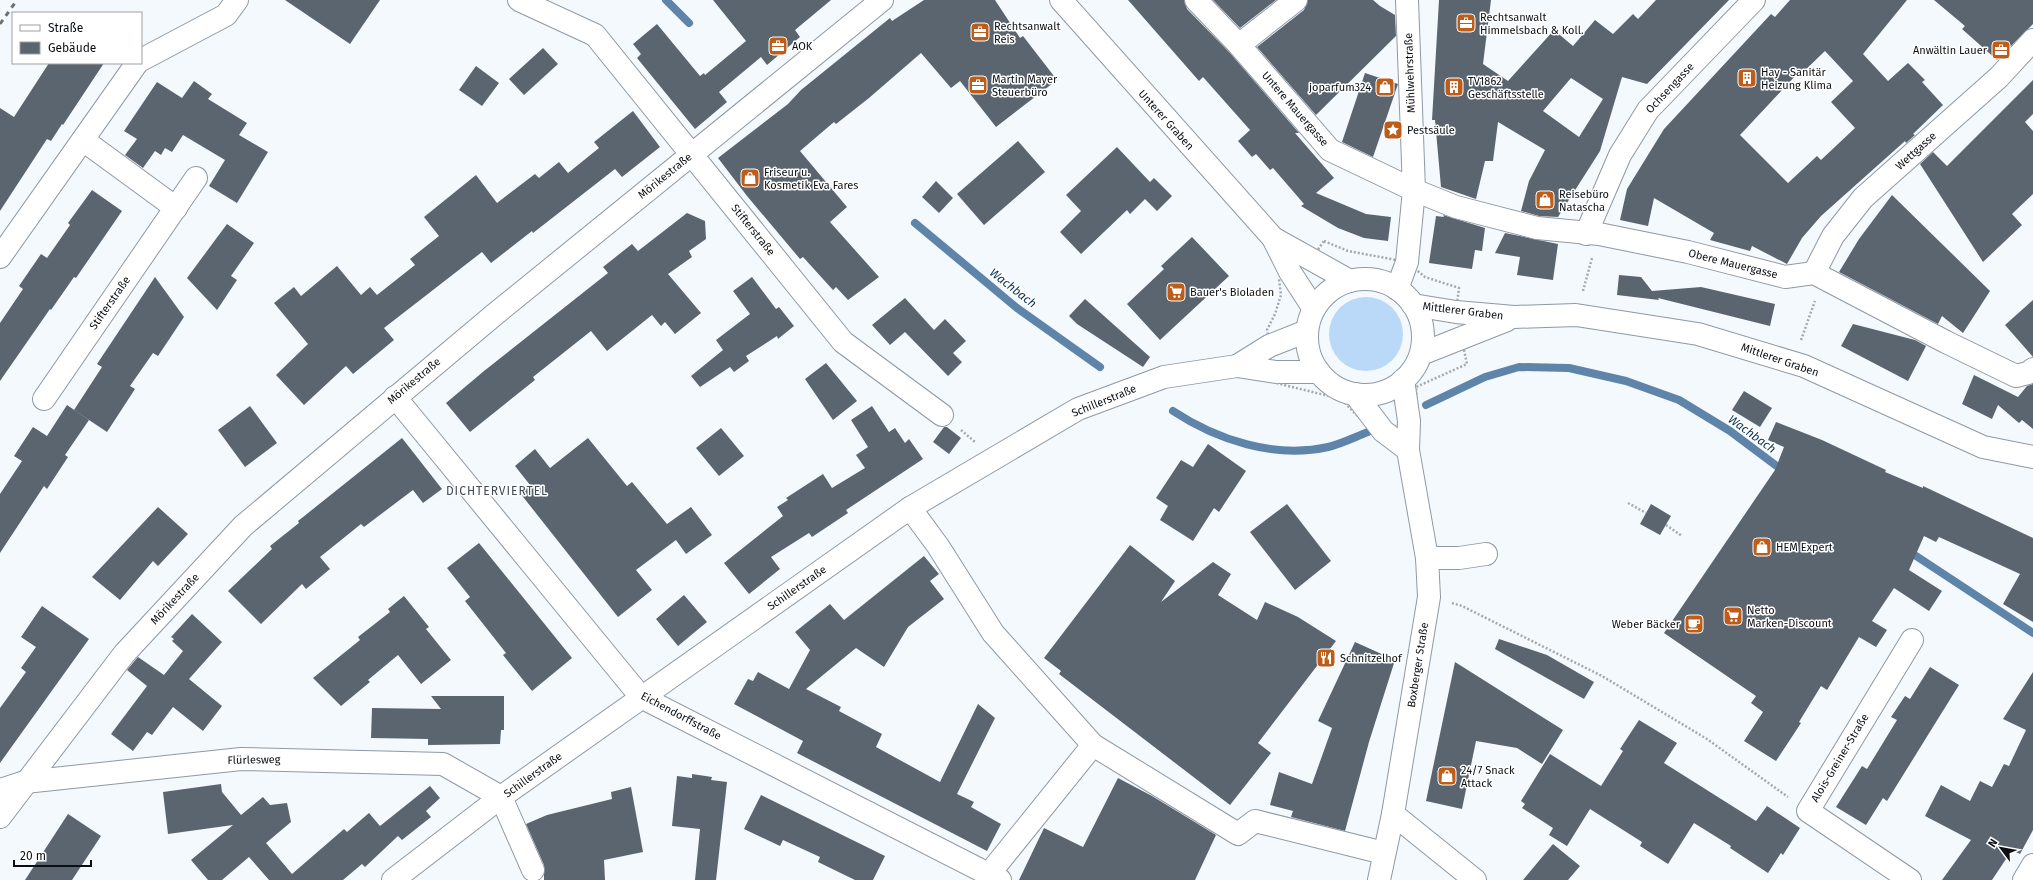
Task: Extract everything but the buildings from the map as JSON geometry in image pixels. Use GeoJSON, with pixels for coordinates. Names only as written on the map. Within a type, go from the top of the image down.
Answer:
{"type":"FeatureCollection","features":[{"type":"Feature","properties":{"kind":"street"},"geometry":{"type":"LineString","coordinates":[[142,59],[226,15],[237,0]]}},
{"type":"Feature","properties":{"kind":"street","name":"Stifterstraße"},"geometry":{"type":"LineString","coordinates":[[519,0],[595,35],[692,153],[842,342],[942,415]]}},
{"type":"Feature","properties":{"kind":"street","name":"Mörikestraße"},"geometry":{"type":"LineString","coordinates":[[0,817],[25,782],[124,654],[243,526],[395,397],[692,153],[882,0]]}},
{"type":"Feature","properties":{"kind":"street","name":"Unterer Graben"},"geometry":{"type":"LineString","coordinates":[[1061,0],[1273,238],[1290,272],[1314,309]]}},
{"type":"Feature","properties":{"kind":"street","name":"Untere Mauergasse"},"geometry":{"type":"LineString","coordinates":[[1196,0],[1239,44],[1330,150],[1414,190]]}},
{"type":"Feature","properties":{"kind":"street"},"geometry":{"type":"LineString","coordinates":[[1239,44],[1296,0]]}},
{"type":"Feature","properties":{"kind":"street","name":"Mühlwehrstraße"},"geometry":{"type":"LineString","coordinates":[[1397,289],[1407,262],[1414,190],[1407,0]]}},
{"type":"Feature","properties":{"kind":"street","name":"Ochsengasse"},"geometry":{"type":"LineString","coordinates":[[1586,234],[1620,156],[1648,110],[1754,0]]}},
{"type":"Feature","properties":{"kind":"street","name":"Wettgasse"},"geometry":{"type":"LineString","coordinates":[[1818,276],[1833,236],[1863,198],[1999,77],[2033,40]]}},
{"type":"Feature","properties":{"kind":"street"},"geometry":{"type":"LineString","coordinates":[[0,257],[136,64]]}},
{"type":"Feature","properties":{"kind":"street"},"geometry":{"type":"LineString","coordinates":[[83,140],[176,208]]}},
{"type":"Feature","properties":{"kind":"street","name":"Stifterstraße"},"geometry":{"type":"LineString","coordinates":[[44,399],[196,178]]}},
{"type":"Feature","properties":{"kind":"street","name":"Obere Mauergasse"},"geometry":{"type":"LineString","coordinates":[[1414,190],[1456,207],[1537,228],[1586,234],[1599,234],[1688,252],[1785,277],[1818,276]]}},
{"type":"Feature","properties":{"kind":"street","name":"Unterer Graben"},"geometry":{"type":"LineString","coordinates":[[1273,238],[1312,258],[1350,281]]}},
{"type":"Feature","properties":{"kind":"street"},"geometry":{"type":"LineString","coordinates":[[1818,276],[1946,342],[2016,376],[2031,371]]}},
{"type":"Feature","properties":{"kind":"street"},"geometry":{"type":"LineString","coordinates":[[1366,279],[1383,282],[1397,289],[1413,305],[1420,320],[1422,331],[1421,354],[1414,368],[1403,380],[1389,390],[1372,394],[1355,394],[1341,390],[1329,382],[1319,372],[1311,359],[1307,345],[1307,331],[1314,309],[1323,297],[1335,287],[1350,281],[1366,279]]}},
{"type":"Feature","properties":{"kind":"street","name":"Mittlerer Graben"},"geometry":{"type":"LineString","coordinates":[[1413,305],[1456,312],[1514,317],[1576,315],[1698,334],[1804,366],[1983,447],[2033,457]]}},
{"type":"Feature","properties":{"kind":"street","name":"Mittlerer Graben"},"geometry":{"type":"LineString","coordinates":[[1421,354],[1514,317]]}},
{"type":"Feature","properties":{"kind":"street","name":"Schillerstraße"},"geometry":{"type":"LineString","coordinates":[[1237,366],[1269,346],[1307,331]]}},
{"type":"Feature","properties":{"kind":"street","name":"Schillerstraße"},"geometry":{"type":"LineString","coordinates":[[393,880],[501,797],[910,508],[1078,409],[1164,377],[1237,366],[1276,372],[1319,372]]}},
{"type":"Feature","properties":{"kind":"street","name":"Boxberger Straße"},"geometry":{"type":"LineString","coordinates":[[1379,880],[1393,814],[1429,597],[1427,558],[1408,450],[1409,421],[1403,380]]}},
{"type":"Feature","properties":{"kind":"street"},"geometry":{"type":"LineString","coordinates":[[1355,394],[1383,431],[1408,450]]}},
{"type":"Feature","properties":{"kind":"street","name":"Eichendorffstraße"},"geometry":{"type":"LineString","coordinates":[[395,397],[641,697],[994,877]]}},
{"type":"Feature","properties":{"kind":"street"},"geometry":{"type":"LineString","coordinates":[[910,508],[938,546],[993,633],[1093,744],[1238,834],[1255,821],[1384,853]]}},
{"type":"Feature","properties":{"kind":"street"},"geometry":{"type":"LineString","coordinates":[[1427,558],[1459,558],[1486,554]]}},
{"type":"Feature","properties":{"kind":"street","name":"Alois-Greiner-Straße"},"geometry":{"type":"LineString","coordinates":[[1910,880],[1808,811],[1912,640]]}},
{"type":"Feature","properties":{"kind":"street"},"geometry":{"type":"LineString","coordinates":[[994,877],[1093,744]]}},
{"type":"Feature","properties":{"kind":"street","name":"Flürlesweg"},"geometry":{"type":"LineString","coordinates":[[0,790],[25,782],[241,759],[443,764],[501,797]]}},
{"type":"Feature","properties":{"kind":"street"},"geometry":{"type":"LineString","coordinates":[[501,797],[533,870]]}},
{"type":"Feature","properties":{"kind":"street"},"geometry":{"type":"LineString","coordinates":[[1393,814],[1475,880]]}},
{"type":"Feature","properties":{"kind":"street"},"geometry":{"type":"LineString","coordinates":[[2024,880],[2033,865]]}},
{"type":"Feature","properties":{"kind":"path"},"geometry":{"type":"LineString","coordinates":[[1312,258],[1324,241],[1348,251],[1407,262]]}},
{"type":"Feature","properties":{"kind":"path"},"geometry":{"type":"LineString","coordinates":[[1804,331],[1818,276]]}},
{"type":"Feature","properties":{"kind":"path"},"geometry":{"type":"LineString","coordinates":[[942,415],[995,458]]}},
{"type":"Feature","properties":{"kind":"path"},"geometry":{"type":"LineString","coordinates":[[1628,503],[1646,513]]}},
{"type":"Feature","properties":{"kind":"path"},"geometry":{"type":"LineString","coordinates":[[1666,525],[1682,536]]}},
{"type":"Feature","properties":{"kind":"path"},"geometry":{"type":"LineString","coordinates":[[1429,597],[1462,606],[1602,676],[1707,739],[1808,811]]}},
{"type":"Feature","properties":{"kind":"shaded area"},"geometry":{"type":"Polygon","coordinates":[[[1366,297],[1387,303],[1397,313],[1403,334],[1397,355],[1387,365],[1366,371],[1345,365],[1335,355],[1329,334],[1335,313],[1345,303],[1366,297]]]}},
{"type":"Feature","properties":{"kind":"waterway","name":"Wachbach"},"geometry":{"type":"LineString","coordinates":[[666,0],[689,23]]}},
{"type":"Feature","properties":{"kind":"waterway","name":"Wachbach"},"geometry":{"type":"LineString","coordinates":[[915,223],[1017,308],[1100,367]]}},
{"type":"Feature","properties":{"kind":"waterway","name":"Wachbach"},"geometry":{"type":"LineString","coordinates":[[1426,405],[1485,377],[1519,367],[1569,368],[1626,381],[1679,400],[1730,431],[1786,473]]}},
{"type":"Feature","properties":{"kind":"waterway","name":"Wachbach"},"geometry":{"type":"LineString","coordinates":[[1173,411],[1208,431],[1267,449],[1288,451],[1328,447],[1368,432]]}},
{"type":"Feature","properties":{"kind":"waterway","name":"Wachbach"},"geometry":{"type":"LineString","coordinates":[[1907,550],[2033,633]]}},
{"type":"Feature","properties":{"kind":"railway"},"geometry":{"type":"LineString","coordinates":[[0,24],[17,0]]}},
{"type":"Feature","properties":{"kind":"place","name":"Rechtsanwalt Himmelsbach & Koll."},"geometry":{"type":"Point","coordinates":[1466,23]}},
{"type":"Feature","properties":{"kind":"place","name":"Rechtsanwalt Reis"},"geometry":{"type":"Point","coordinates":[980,32]}},
{"type":"Feature","properties":{"kind":"place","name":"AOK"},"geometry":{"type":"Point","coordinates":[778,46]}},
{"type":"Feature","properties":{"kind":"place","name":"Anwältin Lauer"},"geometry":{"type":"Point","coordinates":[2001,50]}},
{"type":"Feature","properties":{"kind":"place","name":"Hay - Sanitär Heizung Klima"},"geometry":{"type":"Point","coordinates":[1747,78]}},
{"type":"Feature","properties":{"kind":"place","name":"Martin Mayer Steuerbüro"},"geometry":{"type":"Point","coordinates":[978,85]}},
{"type":"Feature","properties":{"kind":"place","name":"joparfum324"},"geometry":{"type":"Point","coordinates":[1385,87]}},
{"type":"Feature","properties":{"kind":"place","name":"TV1862 Geschäftsstelle"},"geometry":{"type":"Point","coordinates":[1454,87]}},
{"type":"Feature","properties":{"kind":"place","name":"Pestsäule"},"geometry":{"type":"Point","coordinates":[1393,130]}},
{"type":"Feature","properties":{"kind":"place","name":"Friseur u. Kosmetik Eva Fares"},"geometry":{"type":"Point","coordinates":[750,178]}},
{"type":"Feature","properties":{"kind":"place","name":"Reisebüro Natascha"},"geometry":{"type":"Point","coordinates":[1545,200]}},
{"type":"Feature","properties":{"kind":"place","name":"Bauer's Bioladen"},"geometry":{"type":"Point","coordinates":[1176,292]}},
{"type":"Feature","properties":{"kind":"place","name":"HEM Expert"},"geometry":{"type":"Point","coordinates":[1762,547]}},
{"type":"Feature","properties":{"kind":"place","name":"Netto Marken-Discount"},"geometry":{"type":"Point","coordinates":[1733,616]}},
{"type":"Feature","properties":{"kind":"place","name":"Weber Bäcker"},"geometry":{"type":"Point","coordinates":[1694,624]}},
{"type":"Feature","properties":{"kind":"place","name":"Schnitzelhof"},"geometry":{"type":"Point","coordinates":[1326,658]}},
{"type":"Feature","properties":{"kind":"place","name":"24/7 Snack Attack"},"geometry":{"type":"Point","coordinates":[1447,776]}},
{"type":"Feature","properties":{"kind":"district","name":"DICHTERVIERTEL"},"geometry":{"type":"Point","coordinates":[497,491]}}]}
